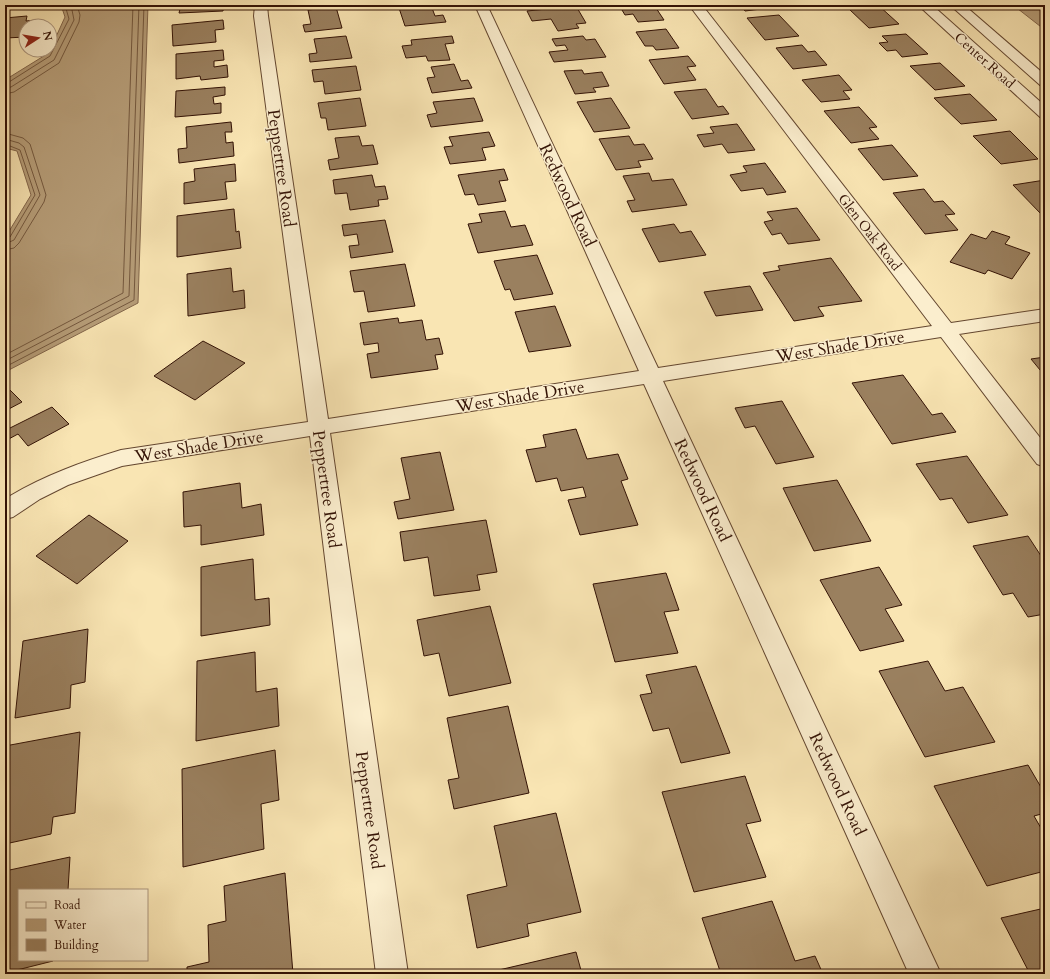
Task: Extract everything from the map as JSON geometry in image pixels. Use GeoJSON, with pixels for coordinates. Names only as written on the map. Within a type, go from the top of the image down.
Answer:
{"type":"FeatureCollection","features":[{"type":"Feature","properties":{"kind":"street","name":"Peppertree Road"},"geometry":{"type":"LineString","coordinates":[[262,5],[261,16],[319,428],[392,974]]}},
{"type":"Feature","properties":{"kind":"street","name":"Redwood Road"},"geometry":{"type":"LineString","coordinates":[[481,5],[925,974]]}},
{"type":"Feature","properties":{"kind":"street","name":"Glen Oak Road"},"geometry":{"type":"LineString","coordinates":[[695,5],[1045,459]]}},
{"type":"Feature","properties":{"kind":"street","name":"Center Road"},"geometry":{"type":"LineString","coordinates":[[924,5],[1045,114]]}},
{"type":"Feature","properties":{"kind":"street","name":"Center Road"},"geometry":{"type":"LineString","coordinates":[[956,5],[1045,82]]}},
{"type":"Feature","properties":{"kind":"street","name":"West Shade Drive"},"geometry":{"type":"LineString","coordinates":[[5,511],[19,500],[55,481],[85,469],[122,458],[1045,315]]}},
{"type":"Feature","properties":{"kind":"water"},"geometry":{"type":"Polygon","coordinates":[[[61,5],[148,5],[138,303],[5,372],[5,238],[31,195],[17,151],[5,148],[5,80],[41,58],[58,58],[58,32],[65,17],[61,5]]]}},
{"type":"Feature","properties":{"kind":"water"},"geometry":{"type":"Polygon","coordinates":[[[1013,5],[1045,5],[1045,30],[1013,5]]]}},
{"type":"Feature","properties":{"kind":"building"},"geometry":{"type":"Polygon","coordinates":[[[181,5],[224,5],[223,11],[179,13],[181,5]]]}},
{"type":"Feature","properties":{"kind":"building"},"geometry":{"type":"Polygon","coordinates":[[[398,5],[439,5],[440,7],[432,8],[435,16],[443,15],[446,22],[405,26],[398,5]]]}},
{"type":"Feature","properties":{"kind":"building"},"geometry":{"type":"Polygon","coordinates":[[[619,5],[654,5],[664,20],[638,22],[633,14],[625,15],[619,5]]]}},
{"type":"Feature","properties":{"kind":"building"},"geometry":{"type":"Polygon","coordinates":[[[740,5],[766,5],[769,8],[745,11],[740,5]]]}},
{"type":"Feature","properties":{"kind":"building"},"geometry":{"type":"Polygon","coordinates":[[[878,5],[899,24],[869,28],[849,9],[878,5]]]}},
{"type":"Feature","properties":{"kind":"building"},"geometry":{"type":"Polygon","coordinates":[[[576,6],[586,23],[576,24],[579,28],[558,31],[551,19],[532,21],[527,11],[576,6]]]}},
{"type":"Feature","properties":{"kind":"building"},"geometry":{"type":"Polygon","coordinates":[[[336,7],[342,28],[305,32],[303,25],[311,24],[308,10],[336,7]]]}},
{"type":"Feature","properties":{"kind":"building"},"geometry":{"type":"Polygon","coordinates":[[[779,15],[799,36],[765,40],[747,18],[779,15]]]}},
{"type":"Feature","properties":{"kind":"building"},"geometry":{"type":"Polygon","coordinates":[[[27,16],[27,18],[18,18],[18,37],[5,38],[5,18],[27,16]]]}},
{"type":"Feature","properties":{"kind":"building"},"geometry":{"type":"Polygon","coordinates":[[[223,20],[224,29],[215,30],[216,42],[173,46],[172,25],[223,20]]]}},
{"type":"Feature","properties":{"kind":"building"},"geometry":{"type":"Polygon","coordinates":[[[666,29],[679,48],[656,50],[653,46],[645,46],[636,32],[666,29]]]}},
{"type":"Feature","properties":{"kind":"building"},"geometry":{"type":"Polygon","coordinates":[[[906,34],[928,54],[902,57],[896,50],[887,51],[879,43],[888,42],[882,36],[906,34]]]}},
{"type":"Feature","properties":{"kind":"building"},"geometry":{"type":"Polygon","coordinates":[[[346,36],[352,58],[310,62],[309,54],[317,53],[314,39],[346,36]]]}},
{"type":"Feature","properties":{"kind":"building"},"geometry":{"type":"Polygon","coordinates":[[[452,36],[454,43],[445,44],[450,60],[428,61],[426,56],[406,58],[402,46],[412,45],[411,40],[452,36]]]}},
{"type":"Feature","properties":{"kind":"building"},"geometry":{"type":"Polygon","coordinates":[[[583,36],[586,40],[595,39],[606,57],[554,62],[549,52],[568,50],[565,45],[556,46],[552,39],[583,36]]]}},
{"type":"Feature","properties":{"kind":"building"},"geometry":{"type":"Polygon","coordinates":[[[802,45],[808,52],[815,51],[827,65],[793,69],[776,48],[802,45]]]}},
{"type":"Feature","properties":{"kind":"building"},"geometry":{"type":"Polygon","coordinates":[[[223,50],[224,60],[214,61],[214,67],[227,65],[228,77],[201,80],[200,76],[176,79],[176,54],[223,50]]]}},
{"type":"Feature","properties":{"kind":"building"},"geometry":{"type":"Polygon","coordinates":[[[688,56],[696,66],[687,67],[696,80],[664,84],[649,60],[688,56]]]}},
{"type":"Feature","properties":{"kind":"building"},"geometry":{"type":"Polygon","coordinates":[[[940,63],[965,86],[935,90],[910,66],[940,63]]]}},
{"type":"Feature","properties":{"kind":"building"},"geometry":{"type":"Polygon","coordinates":[[[454,64],[461,81],[468,80],[472,88],[432,93],[427,78],[435,77],[431,67],[454,64]]]}},
{"type":"Feature","properties":{"kind":"building"},"geometry":{"type":"Polygon","coordinates":[[[356,66],[361,90],[325,94],[323,81],[314,82],[312,70],[356,66]]]}},
{"type":"Feature","properties":{"kind":"building"},"geometry":{"type":"Polygon","coordinates":[[[582,70],[584,74],[602,72],[609,86],[593,88],[596,92],[575,94],[564,71],[582,70]]]}},
{"type":"Feature","properties":{"kind":"building"},"geometry":{"type":"Polygon","coordinates":[[[839,75],[852,90],[843,91],[850,99],[821,102],[802,80],[839,75]]]}},
{"type":"Feature","properties":{"kind":"building"},"geometry":{"type":"Polygon","coordinates":[[[225,87],[225,95],[213,97],[214,104],[221,103],[221,113],[175,117],[176,91],[225,87]]]}},
{"type":"Feature","properties":{"kind":"building"},"geometry":{"type":"Polygon","coordinates":[[[706,89],[718,107],[723,106],[729,114],[692,119],[674,92],[706,89]]]}},
{"type":"Feature","properties":{"kind":"building"},"geometry":{"type":"Polygon","coordinates":[[[970,94],[997,120],[961,124],[934,98],[970,94]]]}},
{"type":"Feature","properties":{"kind":"building"},"geometry":{"type":"Polygon","coordinates":[[[360,98],[366,126],[328,130],[326,118],[321,118],[318,103],[360,98]]]}},
{"type":"Feature","properties":{"kind":"building"},"geometry":{"type":"Polygon","coordinates":[[[474,98],[483,121],[431,127],[427,115],[437,113],[433,102],[474,98]]]}},
{"type":"Feature","properties":{"kind":"building"},"geometry":{"type":"Polygon","coordinates":[[[611,98],[630,128],[594,132],[577,102],[611,98]]]}},
{"type":"Feature","properties":{"kind":"building"},"geometry":{"type":"Polygon","coordinates":[[[859,107],[877,127],[869,128],[879,139],[851,143],[824,111],[859,107]]]}},
{"type":"Feature","properties":{"kind":"building"},"geometry":{"type":"Polygon","coordinates":[[[231,122],[232,132],[225,132],[226,143],[233,142],[234,156],[179,163],[178,149],[187,148],[186,127],[231,122]]]}},
{"type":"Feature","properties":{"kind":"building"},"geometry":{"type":"Polygon","coordinates":[[[737,124],[755,150],[728,153],[722,144],[704,147],[697,135],[714,133],[710,127],[737,124]]]}},
{"type":"Feature","properties":{"kind":"building"},"geometry":{"type":"Polygon","coordinates":[[[1010,131],[1038,159],[1001,164],[973,136],[1010,131]]]}},
{"type":"Feature","properties":{"kind":"building"},"geometry":{"type":"Polygon","coordinates":[[[489,132],[495,146],[482,148],[486,160],[450,164],[444,147],[453,146],[449,137],[489,132]]]}},
{"type":"Feature","properties":{"kind":"building"},"geometry":{"type":"Polygon","coordinates":[[[359,136],[362,146],[373,145],[378,164],[330,170],[328,160],[339,158],[335,138],[359,136]]]}},
{"type":"Feature","properties":{"kind":"building"},"geometry":{"type":"Polygon","coordinates":[[[629,136],[634,145],[644,144],[653,159],[638,161],[641,167],[616,170],[599,139],[629,136]]]}},
{"type":"Feature","properties":{"kind":"building"},"geometry":{"type":"Polygon","coordinates":[[[892,145],[918,176],[883,180],[858,149],[892,145]]]}},
{"type":"Feature","properties":{"kind":"building"},"geometry":{"type":"Polygon","coordinates":[[[765,163],[786,192],[767,195],[763,188],[741,191],[730,175],[747,172],[743,166],[765,163]]]}},
{"type":"Feature","properties":{"kind":"building"},"geometry":{"type":"Polygon","coordinates":[[[235,164],[236,181],[225,182],[227,199],[184,204],[184,183],[195,181],[194,169],[235,164]]]}},
{"type":"Feature","properties":{"kind":"building"},"geometry":{"type":"Polygon","coordinates":[[[504,169],[508,180],[499,181],[506,201],[478,205],[474,194],[465,195],[458,175],[504,169]]]}},
{"type":"Feature","properties":{"kind":"building"},"geometry":{"type":"Polygon","coordinates":[[[649,173],[652,181],[673,179],[687,205],[632,212],[627,201],[635,200],[623,176],[649,173]]]}},
{"type":"Feature","properties":{"kind":"building"},"geometry":{"type":"Polygon","coordinates":[[[372,175],[375,187],[385,186],[388,199],[378,200],[379,206],[350,210],[347,193],[335,194],[333,180],[372,175]]]}},
{"type":"Feature","properties":{"kind":"building"},"geometry":{"type":"Polygon","coordinates":[[[1045,180],[1045,213],[1041,214],[1013,185],[1045,180]]]}},
{"type":"Feature","properties":{"kind":"building"},"geometry":{"type":"Polygon","coordinates":[[[924,189],[934,202],[943,201],[955,214],[945,215],[958,230],[925,234],[893,193],[924,189]]]}},
{"type":"Feature","properties":{"kind":"building"},"geometry":{"type":"Polygon","coordinates":[[[797,208],[820,240],[788,244],[781,233],[772,235],[764,222],[773,220],[767,212],[797,208]]]}},
{"type":"Feature","properties":{"kind":"building"},"geometry":{"type":"Polygon","coordinates":[[[234,209],[236,232],[239,231],[241,248],[177,257],[177,216],[234,209]]]}},
{"type":"Feature","properties":{"kind":"building"},"geometry":{"type":"Polygon","coordinates":[[[505,211],[511,227],[525,225],[533,245],[478,253],[468,224],[482,222],[479,214],[505,211]]]}},
{"type":"Feature","properties":{"kind":"building"},"geometry":{"type":"Polygon","coordinates":[[[385,220],[393,252],[351,258],[349,246],[359,245],[357,234],[344,236],[342,225],[385,220]]]}},
{"type":"Feature","properties":{"kind":"building"},"geometry":{"type":"Polygon","coordinates":[[[674,224],[680,233],[691,231],[706,255],[659,262],[642,229],[674,224]]]}},
{"type":"Feature","properties":{"kind":"building"},"geometry":{"type":"Polygon","coordinates":[[[992,231],[1010,237],[1005,244],[1030,253],[1012,279],[988,270],[985,274],[950,262],[971,234],[986,239],[992,231]]]}},
{"type":"Feature","properties":{"kind":"building"},"geometry":{"type":"Polygon","coordinates":[[[537,255],[553,294],[514,300],[510,289],[505,290],[494,261],[537,255]]]}},
{"type":"Feature","properties":{"kind":"building"},"geometry":{"type":"Polygon","coordinates":[[[831,258],[862,301],[818,307],[824,316],[794,321],[763,273],[780,270],[778,266],[831,258]]]}},
{"type":"Feature","properties":{"kind":"building"},"geometry":{"type":"Polygon","coordinates":[[[405,264],[415,306],[368,312],[364,291],[354,292],[350,271],[405,264]]]}},
{"type":"Feature","properties":{"kind":"building"},"geometry":{"type":"Polygon","coordinates":[[[231,268],[233,292],[244,290],[245,308],[188,316],[187,274],[231,268]]]}},
{"type":"Feature","properties":{"kind":"building"},"geometry":{"type":"Polygon","coordinates":[[[750,286],[763,310],[716,316],[704,292],[750,286]]]}},
{"type":"Feature","properties":{"kind":"building"},"geometry":{"type":"Polygon","coordinates":[[[555,306],[571,346],[529,352],[515,312],[555,306]]]}},
{"type":"Feature","properties":{"kind":"building"},"geometry":{"type":"Polygon","coordinates":[[[398,318],[399,323],[422,320],[426,340],[439,338],[443,354],[435,355],[438,369],[371,378],[367,354],[379,352],[378,343],[364,345],[360,323],[398,318]]]}},
{"type":"Feature","properties":{"kind":"building"},"geometry":{"type":"Polygon","coordinates":[[[203,341],[245,363],[195,400],[154,376],[203,341]]]}},
{"type":"Feature","properties":{"kind":"building"},"geometry":{"type":"Polygon","coordinates":[[[1045,357],[1045,376],[1031,359],[1045,357]]]}},
{"type":"Feature","properties":{"kind":"building"},"geometry":{"type":"Polygon","coordinates":[[[903,375],[932,415],[942,413],[956,432],[892,444],[852,383],[903,375]]]}},
{"type":"Feature","properties":{"kind":"building"},"geometry":{"type":"Polygon","coordinates":[[[5,385],[22,402],[5,411],[5,385]]]}},
{"type":"Feature","properties":{"kind":"building"},"geometry":{"type":"Polygon","coordinates":[[[782,401],[814,457],[776,464],[755,426],[745,428],[735,408],[782,401]]]}},
{"type":"Feature","properties":{"kind":"building"},"geometry":{"type":"Polygon","coordinates":[[[52,407],[69,424],[28,446],[18,434],[5,441],[5,426],[8,429],[52,407]]]}},
{"type":"Feature","properties":{"kind":"building"},"geometry":{"type":"Polygon","coordinates":[[[576,429],[587,459],[618,454],[628,479],[621,481],[638,525],[580,535],[568,500],[586,497],[583,487],[561,491],[557,478],[536,482],[526,450],[546,447],[543,435],[576,429]]]}},
{"type":"Feature","properties":{"kind":"building"},"geometry":{"type":"Polygon","coordinates":[[[440,452],[454,510],[398,519],[394,502],[410,499],[401,458],[440,452]]]}},
{"type":"Feature","properties":{"kind":"building"},"geometry":{"type":"Polygon","coordinates":[[[967,456],[1008,515],[968,523],[952,498],[940,500],[916,464],[967,456]]]}},
{"type":"Feature","properties":{"kind":"building"},"geometry":{"type":"Polygon","coordinates":[[[837,480],[871,541],[814,551],[783,488],[837,480]]]}},
{"type":"Feature","properties":{"kind":"building"},"geometry":{"type":"Polygon","coordinates":[[[240,483],[242,508],[261,504],[264,535],[201,545],[201,525],[184,527],[183,492],[240,483]]]}},
{"type":"Feature","properties":{"kind":"building"},"geometry":{"type":"Polygon","coordinates":[[[89,515],[128,541],[77,584],[36,556],[89,515]]]}},
{"type":"Feature","properties":{"kind":"building"},"geometry":{"type":"Polygon","coordinates":[[[486,520],[497,572],[477,575],[480,590],[434,596],[428,557],[404,561],[400,532],[486,520]]]}},
{"type":"Feature","properties":{"kind":"building"},"geometry":{"type":"Polygon","coordinates":[[[1028,536],[1045,562],[1045,614],[1028,617],[1013,593],[1003,595],[973,546],[1028,536]]]}},
{"type":"Feature","properties":{"kind":"building"},"geometry":{"type":"Polygon","coordinates":[[[253,559],[255,600],[269,598],[270,625],[201,636],[201,567],[253,559]]]}},
{"type":"Feature","properties":{"kind":"building"},"geometry":{"type":"Polygon","coordinates":[[[879,567],[902,605],[885,609],[904,641],[860,651],[820,580],[879,567]]]}},
{"type":"Feature","properties":{"kind":"building"},"geometry":{"type":"Polygon","coordinates":[[[666,573],[679,610],[664,612],[678,653],[615,662],[593,584],[666,573]]]}},
{"type":"Feature","properties":{"kind":"building"},"geometry":{"type":"Polygon","coordinates":[[[490,606],[511,683],[449,696],[439,653],[424,656],[417,620],[490,606]]]}},
{"type":"Feature","properties":{"kind":"building"},"geometry":{"type":"Polygon","coordinates":[[[88,629],[85,682],[71,685],[70,708],[15,718],[23,641],[88,629]]]}},
{"type":"Feature","properties":{"kind":"building"},"geometry":{"type":"Polygon","coordinates":[[[255,652],[256,692],[277,688],[279,726],[196,741],[197,661],[255,652]]]}},
{"type":"Feature","properties":{"kind":"building"},"geometry":{"type":"Polygon","coordinates":[[[928,661],[945,691],[963,687],[995,742],[925,757],[879,671],[928,661]]]}},
{"type":"Feature","properties":{"kind":"building"},"geometry":{"type":"Polygon","coordinates":[[[696,666],[730,753],[681,763],[669,728],[653,731],[640,695],[652,693],[646,675],[696,666]]]}},
{"type":"Feature","properties":{"kind":"building"},"geometry":{"type":"Polygon","coordinates":[[[508,706],[529,793],[454,809],[448,780],[459,778],[447,718],[508,706]]]}},
{"type":"Feature","properties":{"kind":"building"},"geometry":{"type":"Polygon","coordinates":[[[80,732],[75,813],[53,817],[51,834],[5,844],[5,746],[80,732]]]}},
{"type":"Feature","properties":{"kind":"building"},"geometry":{"type":"Polygon","coordinates":[[[275,750],[279,800],[261,804],[264,849],[183,867],[182,769],[275,750]]]}},
{"type":"Feature","properties":{"kind":"building"},"geometry":{"type":"Polygon","coordinates":[[[1028,765],[1045,794],[1045,813],[1034,816],[1045,835],[1045,871],[987,886],[934,786],[1028,765]]]}},
{"type":"Feature","properties":{"kind":"building"},"geometry":{"type":"Polygon","coordinates":[[[745,776],[761,821],[746,824],[766,877],[694,892],[662,792],[745,776]]]}},
{"type":"Feature","properties":{"kind":"building"},"geometry":{"type":"Polygon","coordinates":[[[556,813],[581,912],[527,924],[529,936],[477,948],[467,895],[507,886],[494,826],[556,813]]]}},
{"type":"Feature","properties":{"kind":"building"},"geometry":{"type":"Polygon","coordinates":[[[70,857],[68,889],[18,889],[18,961],[53,961],[5,973],[5,871],[70,857]]]}},
{"type":"Feature","properties":{"kind":"building"},"geometry":{"type":"Polygon","coordinates":[[[285,873],[293,974],[187,974],[187,967],[209,962],[208,925],[226,921],[224,886],[285,873]]]}},
{"type":"Feature","properties":{"kind":"building"},"geometry":{"type":"Polygon","coordinates":[[[772,901],[795,961],[815,956],[823,974],[721,974],[702,918],[772,901]]]}},
{"type":"Feature","properties":{"kind":"building"},"geometry":{"type":"Polygon","coordinates":[[[1045,908],[1045,974],[1030,974],[1001,918],[1045,908]]]}},
{"type":"Feature","properties":{"kind":"building"},"geometry":{"type":"Polygon","coordinates":[[[576,952],[582,974],[486,974],[486,973],[576,952]]]}}]}
